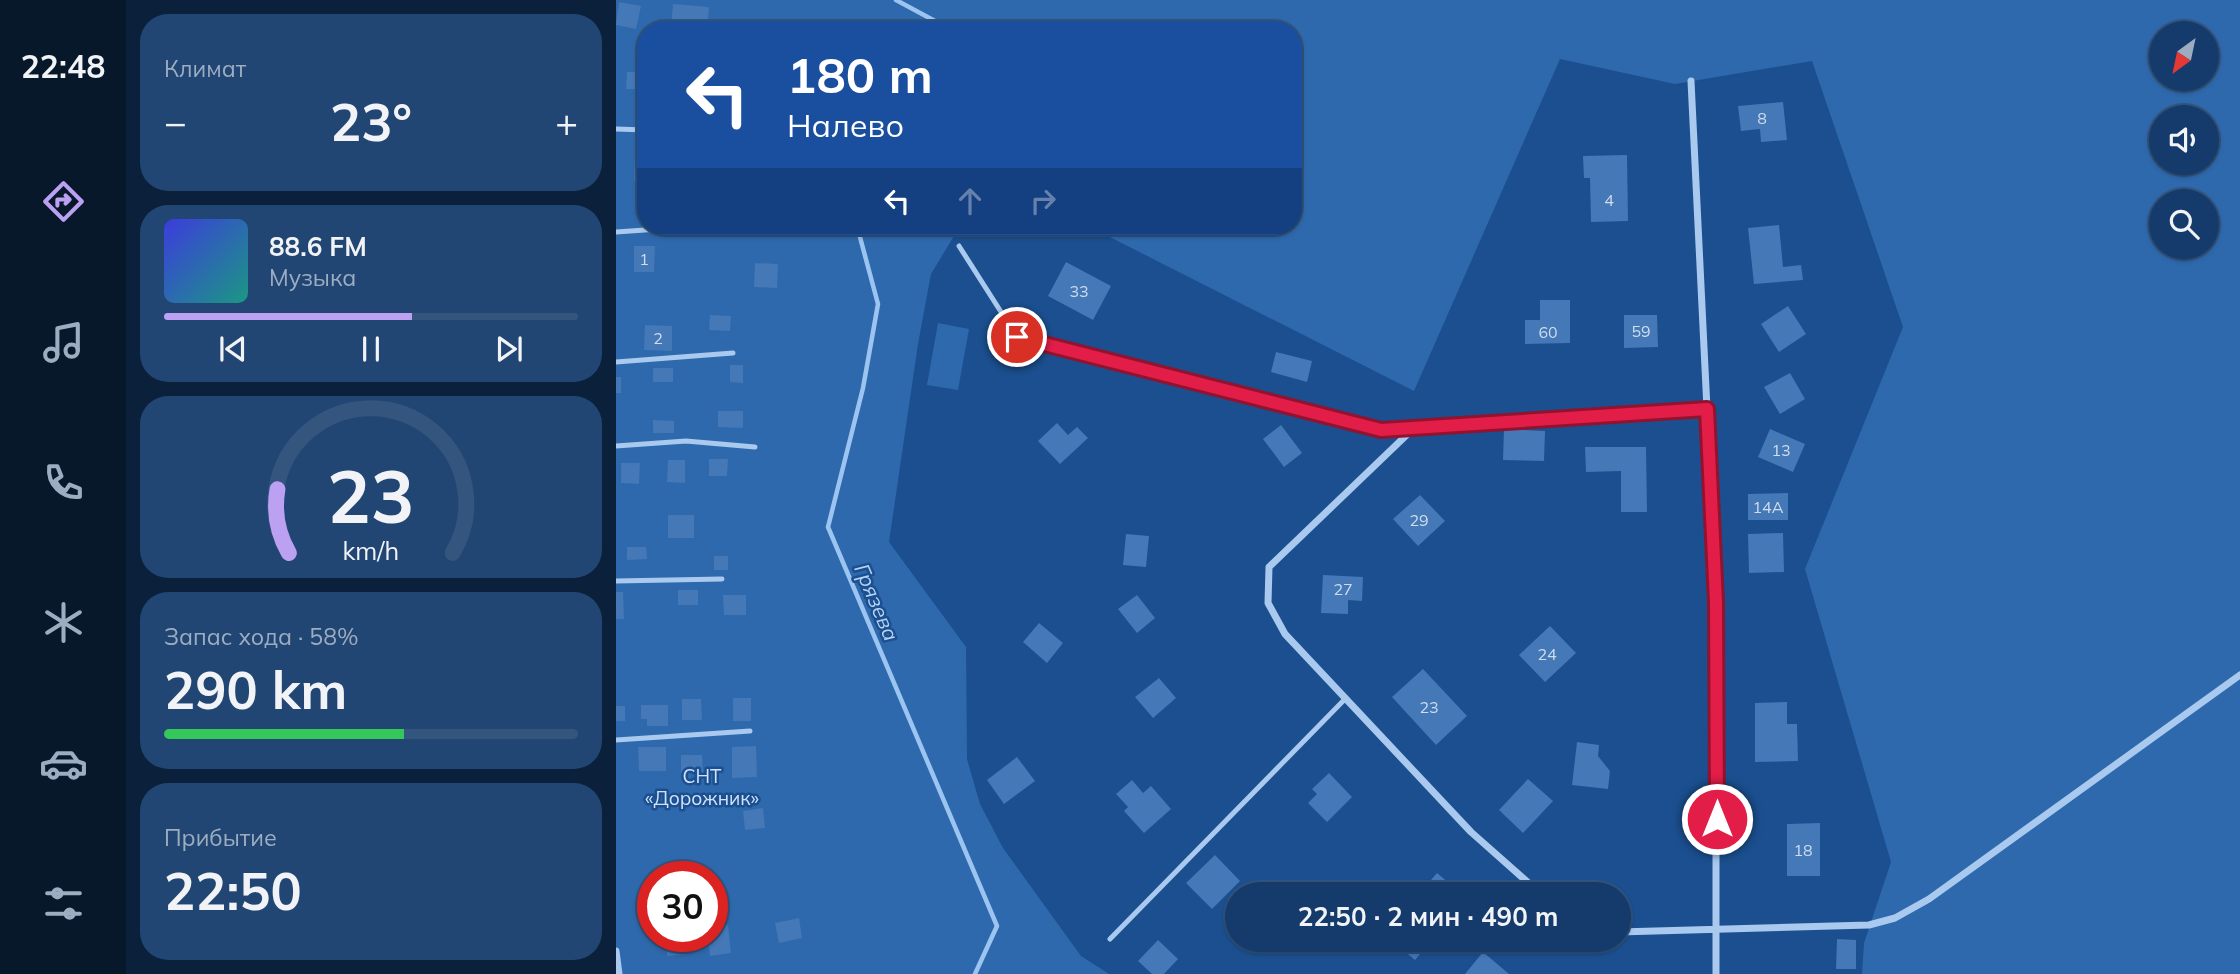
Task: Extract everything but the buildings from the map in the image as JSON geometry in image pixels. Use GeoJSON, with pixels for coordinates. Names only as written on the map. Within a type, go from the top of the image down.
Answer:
{"type":"FeatureCollection","features":[{"type":"Feature","properties":{"kind":"street"},"geometry":{"type":"LineString","coordinates":[[1691,81],[1716,602],[1716,974]]}},
{"type":"Feature","properties":{"kind":"street"},"geometry":{"type":"LineString","coordinates":[[1528,882],[1471,832],[1285,634],[1268,603],[1269,567],[1416,426],[1707,409]]}},
{"type":"Feature","properties":{"kind":"street"},"geometry":{"type":"LineString","coordinates":[[1631,931],[1869,925],[1895,918],[1929,899],[2240,675]]}},
{"type":"Feature","properties":{"kind":"street"},"geometry":{"type":"LineString","coordinates":[[616,951],[619,974]]}},
{"type":"Feature","properties":{"kind":"lane"},"geometry":{"type":"LineString","coordinates":[[616,129],[637,130]]}},
{"type":"Feature","properties":{"kind":"lane"},"geometry":{"type":"LineString","coordinates":[[616,232],[637,231]]}},
{"type":"Feature","properties":{"kind":"lane"},"geometry":{"type":"LineString","coordinates":[[959,246],[1017,337],[1381,430],[1416,426]]}},
{"type":"Feature","properties":{"kind":"lane"},"geometry":{"type":"LineString","coordinates":[[616,362],[733,353]]}},
{"type":"Feature","properties":{"kind":"lane"},"geometry":{"type":"LineString","coordinates":[[616,446],[686,441],[755,447]]}},
{"type":"Feature","properties":{"kind":"lane"},"geometry":{"type":"LineString","coordinates":[[616,581],[723,579]]}},
{"type":"Feature","properties":{"kind":"lane"},"geometry":{"type":"LineString","coordinates":[[1110,939],[1346,698]]}},
{"type":"Feature","properties":{"kind":"lane"},"geometry":{"type":"LineString","coordinates":[[616,740],[750,731]]}},
{"type":"Feature","properties":{"kind":"green space","name":"СНТ «Дорожник»"},"geometry":{"type":"Polygon","coordinates":[[[616,0],[2240,0],[2240,974],[1862,974],[1864,943],[1891,862],[1805,569],[1903,327],[1812,61],[1675,84],[1560,59],[1414,391],[1106,235],[1302,235],[1302,21],[637,21],[637,235],[955,235],[931,274],[889,542],[966,647],[967,759],[980,804],[1003,848],[1081,956],[1109,974],[616,974],[616,0]]]}},
{"type":"Feature","properties":{"kind":"green space"},"geometry":{"type":"Polygon","coordinates":[[[938,323],[969,329],[958,390],[927,385],[938,323]]]}},
{"type":"Feature","properties":{"kind":"waterway","name":"Грязева"},"geometry":{"type":"LineString","coordinates":[[896,0],[935,21]]}},
{"type":"Feature","properties":{"kind":"waterway","name":"Грязева"},"geometry":{"type":"LineString","coordinates":[[859,235],[878,304],[863,388],[828,527],[997,926],[975,974]]}},
{"type":"Feature","properties":{"kind":"route"},"geometry":{"type":"LineString","coordinates":[[1017,337],[1381,430],[1707,409],[1716,602],[1717,819]]}}]}
